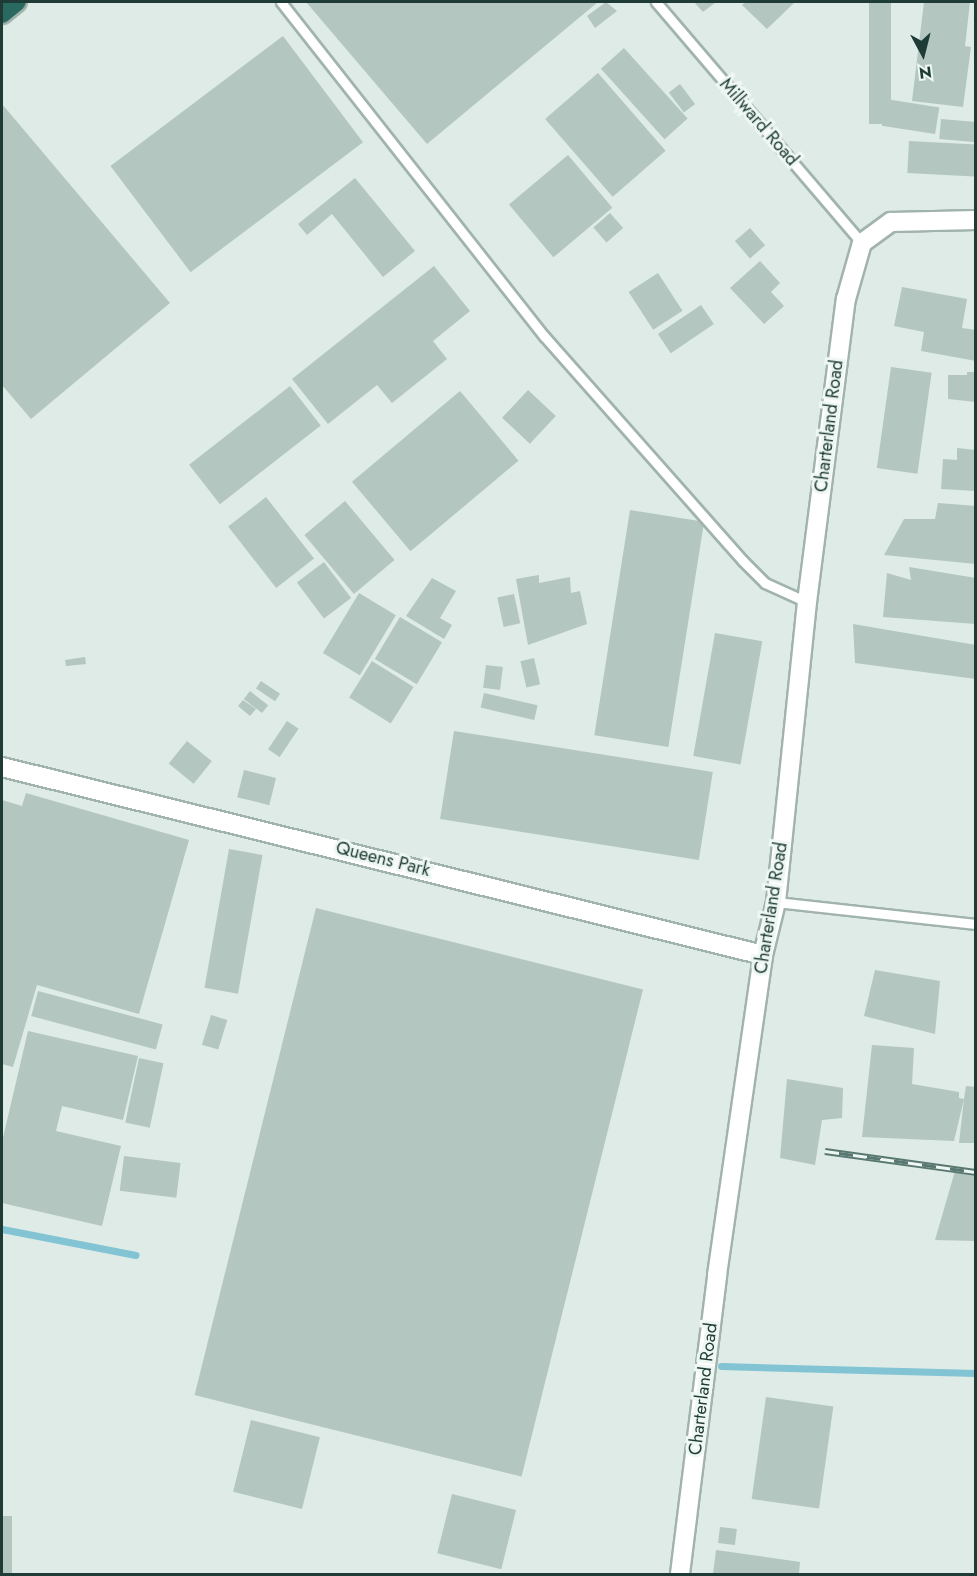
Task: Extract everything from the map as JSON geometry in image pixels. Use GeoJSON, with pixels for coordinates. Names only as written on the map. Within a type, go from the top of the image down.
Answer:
{"type":"FeatureCollection","features":[{"type":"Feature","properties":{"kind":"highway"},"geometry":{"type":"LineString","coordinates":[[2,14],[17,2]]}},
{"type":"Feature","properties":{"kind":"street"},"geometry":{"type":"LineString","coordinates":[[862,243],[891,222],[975,220]]}},
{"type":"Feature","properties":{"kind":"street","name":"Charterland Road"},"geometry":{"type":"LineString","coordinates":[[680,1575],[717,1275],[763,954],[776,902],[807,602],[846,298],[862,243]]}},
{"type":"Feature","properties":{"kind":"street","name":"Queens Park"},"geometry":{"type":"LineString","coordinates":[[2,766],[763,954]]}},
{"type":"Feature","properties":{"kind":"lane"},"geometry":{"type":"LineString","coordinates":[[281,2],[544,336],[743,561],[765,583],[807,602]]}},
{"type":"Feature","properties":{"kind":"lane","name":"Millward Road"},"geometry":{"type":"LineString","coordinates":[[656,2],[862,243]]}},
{"type":"Feature","properties":{"kind":"lane"},"geometry":{"type":"LineString","coordinates":[[776,902],[975,924]]}},
{"type":"Feature","properties":{"kind":"building"},"geometry":{"type":"Polygon","coordinates":[[[306,2],[598,2],[427,144],[306,2]]]}},
{"type":"Feature","properties":{"kind":"building"},"geometry":{"type":"Polygon","coordinates":[[[606,2],[617,11],[595,28],[587,16],[606,2]]]}},
{"type":"Feature","properties":{"kind":"building"},"geometry":{"type":"Polygon","coordinates":[[[694,2],[716,2],[703,12],[694,2]]]}},
{"type":"Feature","properties":{"kind":"building"},"geometry":{"type":"Polygon","coordinates":[[[746,2],[795,2],[767,29],[742,5],[746,2]]]}},
{"type":"Feature","properties":{"kind":"building"},"geometry":{"type":"Polygon","coordinates":[[[869,2],[891,2],[891,124],[869,124],[869,2]]]}},
{"type":"Feature","properties":{"kind":"building"},"geometry":{"type":"Polygon","coordinates":[[[924,2],[970,2],[965,46],[971,47],[963,107],[912,101],[924,2]]]}},
{"type":"Feature","properties":{"kind":"building"},"geometry":{"type":"Polygon","coordinates":[[[283,36],[363,142],[191,272],[110,166],[283,36]]]}},
{"type":"Feature","properties":{"kind":"building"},"geometry":{"type":"Polygon","coordinates":[[[624,48],[688,119],[665,139],[601,69],[624,48]]]}},
{"type":"Feature","properties":{"kind":"building"},"geometry":{"type":"Polygon","coordinates":[[[598,73],[666,151],[613,197],[545,119],[598,73]]]}},
{"type":"Feature","properties":{"kind":"building"},"geometry":{"type":"Polygon","coordinates":[[[680,84],[695,104],[684,112],[669,92],[680,84]]]}},
{"type":"Feature","properties":{"kind":"building"},"geometry":{"type":"Polygon","coordinates":[[[886,99],[939,107],[935,134],[882,126],[886,99]]]}},
{"type":"Feature","properties":{"kind":"building"},"geometry":{"type":"Polygon","coordinates":[[[2,104],[170,303],[31,419],[2,385],[2,104]]]}},
{"type":"Feature","properties":{"kind":"building"},"geometry":{"type":"Polygon","coordinates":[[[941,119],[976,122],[974,142],[939,139],[941,119]]]}},
{"type":"Feature","properties":{"kind":"building"},"geometry":{"type":"Polygon","coordinates":[[[909,141],[976,145],[974,176],[907,173],[909,141]]]}},
{"type":"Feature","properties":{"kind":"building"},"geometry":{"type":"Polygon","coordinates":[[[568,155],[612,208],[553,257],[509,204],[568,155]]]}},
{"type":"Feature","properties":{"kind":"building"},"geometry":{"type":"Polygon","coordinates":[[[355,178],[415,251],[383,277],[332,214],[307,235],[298,224],[355,178]]]}},
{"type":"Feature","properties":{"kind":"building"},"geometry":{"type":"Polygon","coordinates":[[[610,213],[623,228],[607,243],[593,227],[610,213]]]}},
{"type":"Feature","properties":{"kind":"building"},"geometry":{"type":"Polygon","coordinates":[[[750,228],[765,245],[750,258],[735,241],[750,228]]]}},
{"type":"Feature","properties":{"kind":"building"},"geometry":{"type":"Polygon","coordinates":[[[760,261],[780,283],[771,292],[784,306],[764,324],[730,288],[760,261]]]}},
{"type":"Feature","properties":{"kind":"building"},"geometry":{"type":"Polygon","coordinates":[[[434,266],[470,311],[433,341],[447,359],[392,403],[377,385],[328,424],[292,379],[434,266]]]}},
{"type":"Feature","properties":{"kind":"building"},"geometry":{"type":"Polygon","coordinates":[[[658,273],[683,311],[653,330],[629,292],[658,273]]]}},
{"type":"Feature","properties":{"kind":"building"},"geometry":{"type":"Polygon","coordinates":[[[902,287],[967,299],[962,328],[976,330],[976,361],[921,351],[924,332],[894,326],[902,287]]]}},
{"type":"Feature","properties":{"kind":"building"},"geometry":{"type":"Polygon","coordinates":[[[701,305],[714,324],[671,353],[658,334],[701,305]]]}},
{"type":"Feature","properties":{"kind":"building"},"geometry":{"type":"Polygon","coordinates":[[[891,367],[932,373],[917,474],[877,468],[891,367]]]}},
{"type":"Feature","properties":{"kind":"building"},"geometry":{"type":"Polygon","coordinates":[[[967,372],[976,372],[976,402],[948,399],[948,375],[967,375],[967,372]]]}},
{"type":"Feature","properties":{"kind":"building"},"geometry":{"type":"Polygon","coordinates":[[[290,386],[321,425],[220,504],[189,465],[290,386]]]}},
{"type":"Feature","properties":{"kind":"building"},"geometry":{"type":"Polygon","coordinates":[[[528,390],[556,416],[530,444],[502,418],[528,390]]]}},
{"type":"Feature","properties":{"kind":"building"},"geometry":{"type":"Polygon","coordinates":[[[460,391],[518,461],[410,551],[352,482],[460,391]]]}},
{"type":"Feature","properties":{"kind":"building"},"geometry":{"type":"Polygon","coordinates":[[[957,448],[976,450],[976,491],[941,489],[943,459],[957,460],[957,448]]]}},
{"type":"Feature","properties":{"kind":"building"},"geometry":{"type":"Polygon","coordinates":[[[266,497],[314,558],[276,588],[228,527],[266,497]]]}},
{"type":"Feature","properties":{"kind":"building"},"geometry":{"type":"Polygon","coordinates":[[[345,501],[394,560],[354,594],[304,535],[345,501]]]}},
{"type":"Feature","properties":{"kind":"building"},"geometry":{"type":"Polygon","coordinates":[[[938,503],[976,506],[976,564],[884,555],[904,519],[935,519],[938,503]]]}},
{"type":"Feature","properties":{"kind":"building"},"geometry":{"type":"Polygon","coordinates":[[[630,510],[704,522],[668,747],[594,735],[630,510]]]}},
{"type":"Feature","properties":{"kind":"building"},"geometry":{"type":"Polygon","coordinates":[[[324,562],[351,598],[324,618],[297,582],[324,562]]]}},
{"type":"Feature","properties":{"kind":"building"},"geometry":{"type":"Polygon","coordinates":[[[909,567],[976,578],[976,624],[883,617],[887,573],[911,580],[909,567]]]}},
{"type":"Feature","properties":{"kind":"building"},"geometry":{"type":"Polygon","coordinates":[[[539,575],[539,583],[570,577],[571,593],[580,591],[587,624],[528,645],[516,579],[539,575]]]}},
{"type":"Feature","properties":{"kind":"building"},"geometry":{"type":"Polygon","coordinates":[[[432,578],[456,591],[440,618],[452,625],[444,639],[406,616],[432,578]]]}},
{"type":"Feature","properties":{"kind":"building"},"geometry":{"type":"Polygon","coordinates":[[[359,593],[396,615],[360,675],[323,653],[359,593]]]}},
{"type":"Feature","properties":{"kind":"building"},"geometry":{"type":"Polygon","coordinates":[[[514,594],[520,623],[504,627],[497,598],[514,594]]]}},
{"type":"Feature","properties":{"kind":"building"},"geometry":{"type":"Polygon","coordinates":[[[400,617],[442,642],[417,684],[375,659],[400,617]]]}},
{"type":"Feature","properties":{"kind":"building"},"geometry":{"type":"Polygon","coordinates":[[[853,624],[976,645],[976,679],[855,663],[853,624]]]}},
{"type":"Feature","properties":{"kind":"building"},"geometry":{"type":"Polygon","coordinates":[[[715,633],[762,641],[741,764],[693,756],[715,633]]]}},
{"type":"Feature","properties":{"kind":"building"},"geometry":{"type":"Polygon","coordinates":[[[85,657],[86,664],[66,666],[65,660],[85,657]]]}},
{"type":"Feature","properties":{"kind":"building"},"geometry":{"type":"Polygon","coordinates":[[[534,658],[540,684],[526,687],[520,661],[534,658]]]}},
{"type":"Feature","properties":{"kind":"building"},"geometry":{"type":"Polygon","coordinates":[[[372,661],[414,687],[391,723],[349,697],[372,661]]]}},
{"type":"Feature","properties":{"kind":"building"},"geometry":{"type":"Polygon","coordinates":[[[486,665],[503,667],[500,690],[483,688],[486,665]]]}},
{"type":"Feature","properties":{"kind":"building"},"geometry":{"type":"Polygon","coordinates":[[[261,681],[280,694],[275,701],[256,688],[261,681]]]}},
{"type":"Feature","properties":{"kind":"building"},"geometry":{"type":"Polygon","coordinates":[[[250,691],[268,705],[262,713],[244,699],[250,691]]]}},
{"type":"Feature","properties":{"kind":"building"},"geometry":{"type":"Polygon","coordinates":[[[484,693],[538,705],[534,720],[481,708],[484,693]]]}},
{"type":"Feature","properties":{"kind":"building"},"geometry":{"type":"Polygon","coordinates":[[[243,700],[256,709],[250,716],[238,706],[243,700]]]}},
{"type":"Feature","properties":{"kind":"building"},"geometry":{"type":"Polygon","coordinates":[[[287,721],[299,729],[280,757],[268,749],[287,721]]]}},
{"type":"Feature","properties":{"kind":"building"},"geometry":{"type":"Polygon","coordinates":[[[454,731],[713,772],[699,860],[440,819],[454,731]]]}},
{"type":"Feature","properties":{"kind":"building"},"geometry":{"type":"Polygon","coordinates":[[[187,741],[212,761],[194,784],[169,764],[187,741]]]}},
{"type":"Feature","properties":{"kind":"building"},"geometry":{"type":"Polygon","coordinates":[[[244,770],[276,778],[269,805],[237,797],[244,770]]]}},
{"type":"Feature","properties":{"kind":"building"},"geometry":{"type":"Polygon","coordinates":[[[26,793],[189,840],[139,1014],[37,985],[13,1067],[2,1064],[2,800],[22,806],[26,793]]]}},
{"type":"Feature","properties":{"kind":"building"},"geometry":{"type":"Polygon","coordinates":[[[229,849],[262,855],[238,994],[205,988],[229,849]]]}},
{"type":"Feature","properties":{"kind":"building"},"geometry":{"type":"Polygon","coordinates":[[[316,908],[643,990],[522,1477],[195,1395],[316,908]]]}},
{"type":"Feature","properties":{"kind":"building"},"geometry":{"type":"Polygon","coordinates":[[[875,970],[940,981],[935,1034],[864,1016],[875,970]]]}},
{"type":"Feature","properties":{"kind":"building"},"geometry":{"type":"Polygon","coordinates":[[[38,991],[163,1024],[156,1050],[31,1016],[38,991]]]}},
{"type":"Feature","properties":{"kind":"building"},"geometry":{"type":"Polygon","coordinates":[[[211,1015],[227,1020],[218,1050],[202,1045],[211,1015]]]}},
{"type":"Feature","properties":{"kind":"building"},"geometry":{"type":"Polygon","coordinates":[[[28,1031],[138,1056],[123,1120],[62,1106],[56,1131],[121,1146],[102,1226],[2,1203],[2,1142],[28,1031]]]}},
{"type":"Feature","properties":{"kind":"building"},"geometry":{"type":"Polygon","coordinates":[[[872,1045],[914,1048],[912,1084],[959,1092],[959,1098],[964,1099],[954,1141],[862,1137],[872,1045]]]}},
{"type":"Feature","properties":{"kind":"building"},"geometry":{"type":"Polygon","coordinates":[[[139,1058],[163,1063],[150,1128],[125,1123],[139,1058]]]}},
{"type":"Feature","properties":{"kind":"building"},"geometry":{"type":"Polygon","coordinates":[[[787,1079],[843,1088],[842,1118],[822,1120],[815,1165],[780,1158],[787,1079]]]}},
{"type":"Feature","properties":{"kind":"building"},"geometry":{"type":"Polygon","coordinates":[[[966,1086],[976,1087],[976,1143],[959,1143],[966,1086]]]}},
{"type":"Feature","properties":{"kind":"building"},"geometry":{"type":"Polygon","coordinates":[[[124,1156],[181,1163],[176,1198],[120,1191],[124,1156]]]}},
{"type":"Feature","properties":{"kind":"building"},"geometry":{"type":"Polygon","coordinates":[[[955,1171],[976,1175],[976,1241],[935,1240],[955,1171]]]}},
{"type":"Feature","properties":{"kind":"building"},"geometry":{"type":"Polygon","coordinates":[[[766,1397],[833,1406],[819,1508],[752,1499],[766,1397]]]}},
{"type":"Feature","properties":{"kind":"building"},"geometry":{"type":"Polygon","coordinates":[[[251,1420],[320,1437],[302,1509],[233,1492],[251,1420]]]}},
{"type":"Feature","properties":{"kind":"building"},"geometry":{"type":"Polygon","coordinates":[[[452,1494],[516,1510],[501,1569],[437,1553],[452,1494]]]}},
{"type":"Feature","properties":{"kind":"building"},"geometry":{"type":"Polygon","coordinates":[[[2,1516],[12,1516],[12,1574],[2,1574],[2,1516]]]}},
{"type":"Feature","properties":{"kind":"building"},"geometry":{"type":"Polygon","coordinates":[[[720,1527],[737,1529],[735,1545],[718,1543],[720,1527]]]}},
{"type":"Feature","properties":{"kind":"building"},"geometry":{"type":"Polygon","coordinates":[[[716,1550],[800,1562],[799,1574],[713,1574],[716,1550]]]}},
{"type":"Feature","properties":{"kind":"waterway"},"geometry":{"type":"LineString","coordinates":[[2,1229],[136,1255]]}},
{"type":"Feature","properties":{"kind":"waterway"},"geometry":{"type":"LineString","coordinates":[[721,1366],[976,1373]]}},
{"type":"Feature","properties":{"kind":"railway"},"geometry":{"type":"LineString","coordinates":[[825,1151],[976,1172]]}}]}
